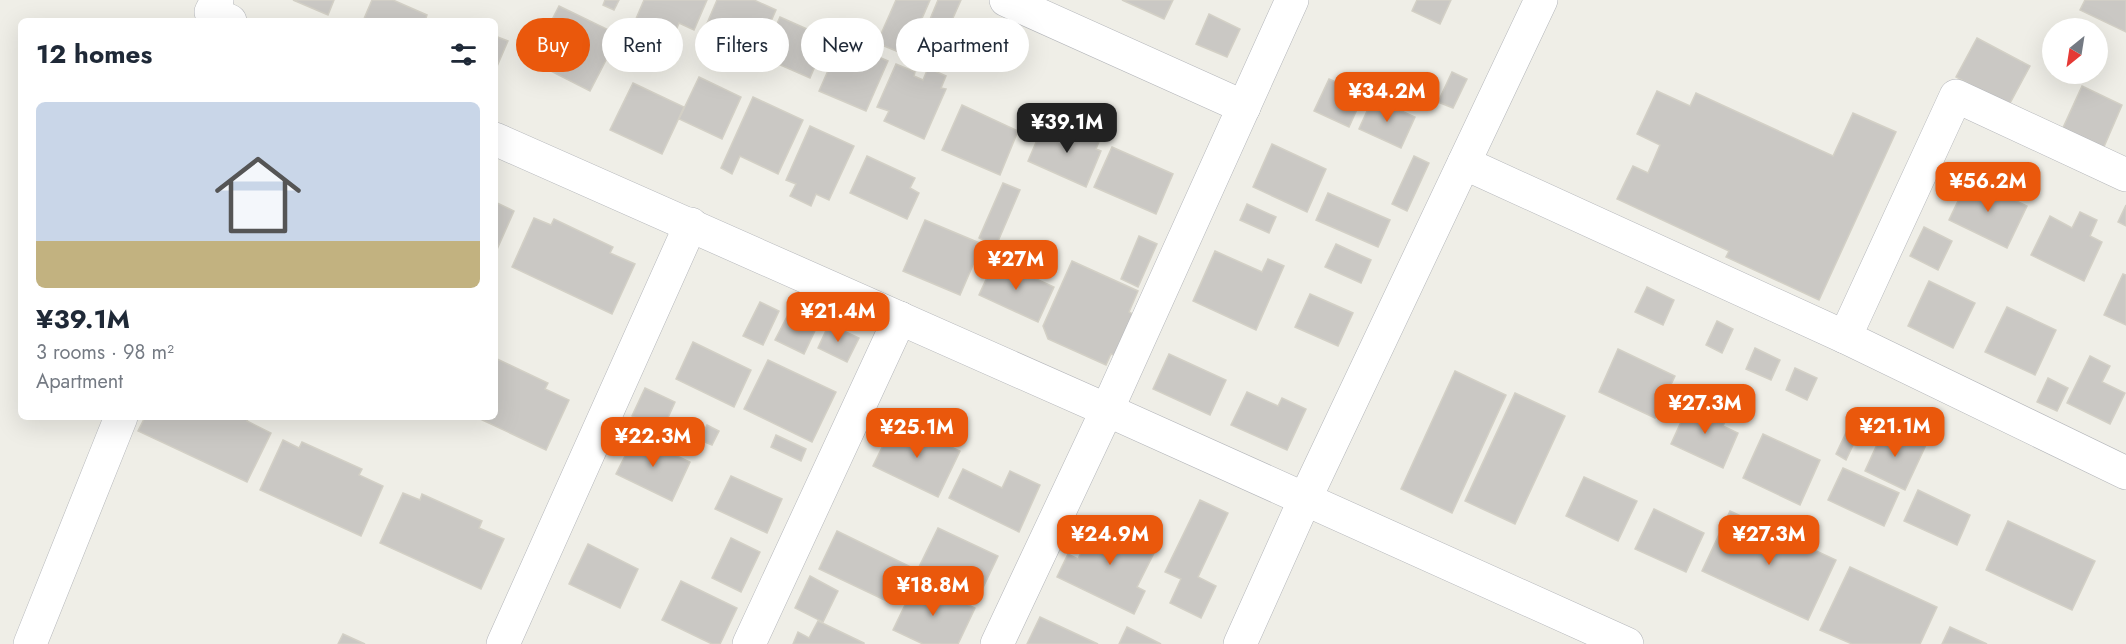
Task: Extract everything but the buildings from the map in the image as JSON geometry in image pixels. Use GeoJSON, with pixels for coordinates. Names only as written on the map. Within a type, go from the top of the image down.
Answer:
{"type":"FeatureCollection","features":[{"type":"Feature","properties":{"kind":"street"},"geometry":{"type":"LineString","coordinates":[[217,0],[211,12],[224,18]]}},
{"type":"Feature","properties":{"kind":"street"},"geometry":{"type":"LineString","coordinates":[[1006,0],[1244,107]]}},
{"type":"Feature","properties":{"kind":"street"},"geometry":{"type":"LineString","coordinates":[[997,644],[1107,410],[1292,0]]}},
{"type":"Feature","properties":{"kind":"street"},"geometry":{"type":"LineString","coordinates":[[1240,644],[1305,499],[1541,0]]}},
{"type":"Feature","properties":{"kind":"street"},"geometry":{"type":"LineString","coordinates":[[1845,337],[1956,96],[2126,175]]}},
{"type":"Feature","properties":{"kind":"street"},"geometry":{"type":"LineString","coordinates":[[498,140],[691,224],[1627,644]]}},
{"type":"Feature","properties":{"kind":"street"},"geometry":{"type":"LineString","coordinates":[[1464,163],[1845,337],[2126,473]]}},
{"type":"Feature","properties":{"kind":"street"},"geometry":{"type":"LineString","coordinates":[[503,644],[691,224]]}},
{"type":"Feature","properties":{"kind":"street"},"geometry":{"type":"LineString","coordinates":[[750,644],[900,318]]}},
{"type":"Feature","properties":{"kind":"street"},"geometry":{"type":"LineString","coordinates":[[30,644],[120,420]]}}]}
